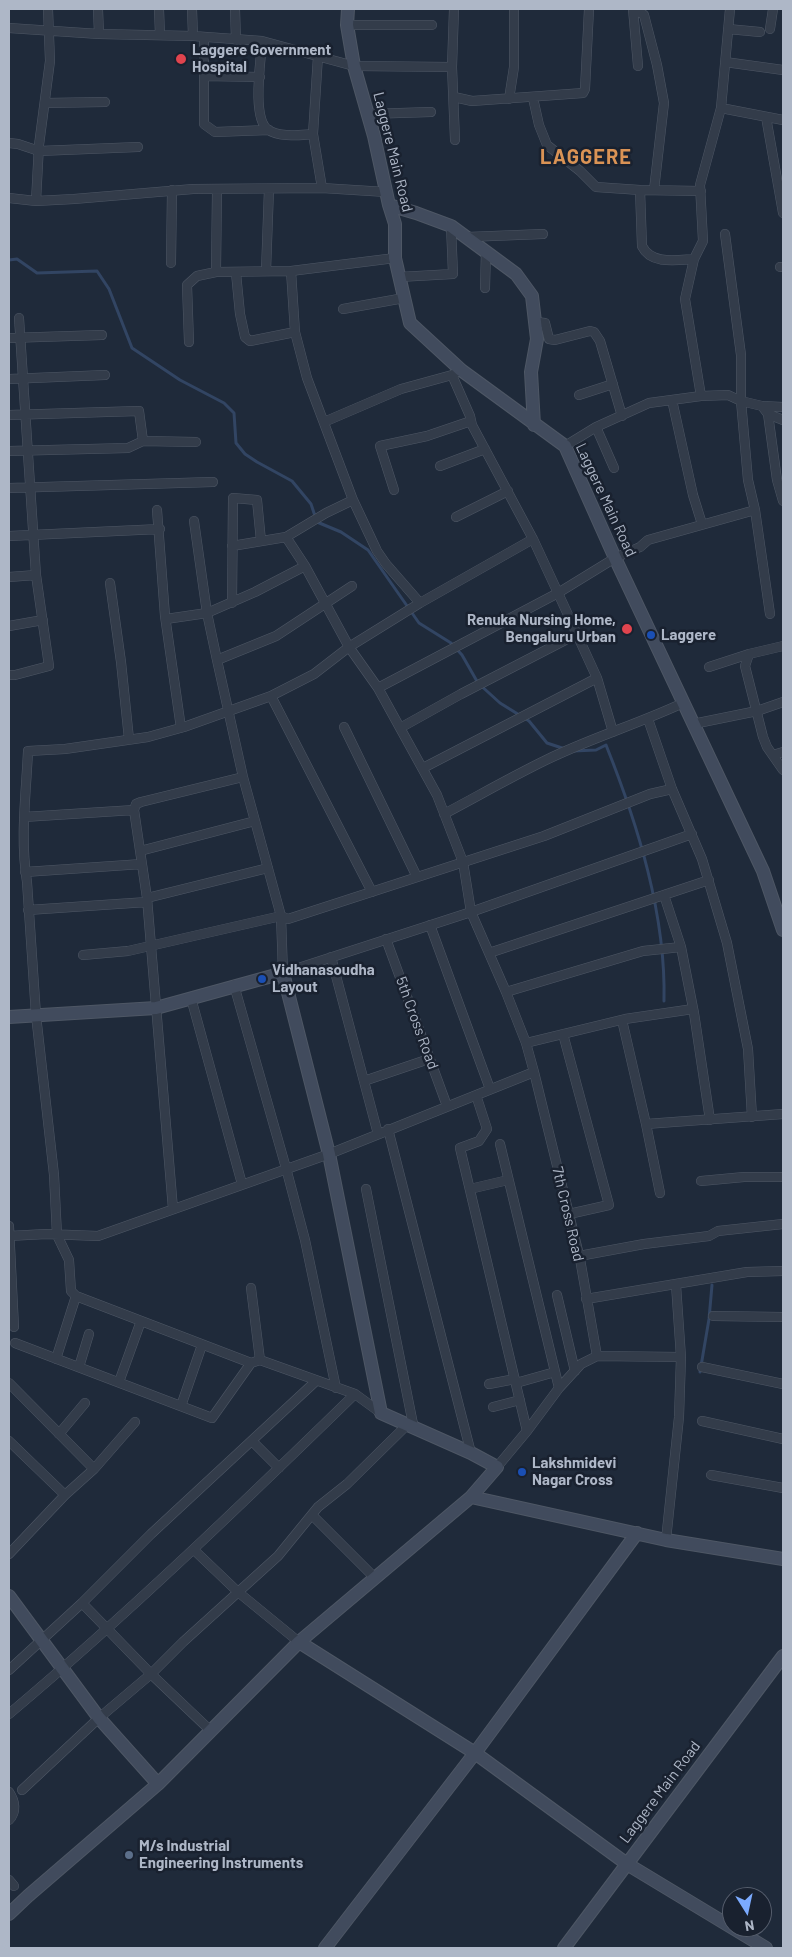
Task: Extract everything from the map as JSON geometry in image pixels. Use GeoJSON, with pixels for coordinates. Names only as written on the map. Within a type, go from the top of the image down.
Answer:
{"type":"FeatureCollection","features":[{"type":"Feature","properties":{"kind":"street"},"geometry":{"type":"LineString","coordinates":[[36,201],[39,151],[50,61],[48,9]]}},
{"type":"Feature","properties":{"kind":"street"},"geometry":{"type":"LineString","coordinates":[[98,9],[99,34]]}},
{"type":"Feature","properties":{"kind":"street"},"geometry":{"type":"LineString","coordinates":[[159,9],[160,35]]}},
{"type":"Feature","properties":{"kind":"street"},"geometry":{"type":"LineString","coordinates":[[192,9],[193,36]]}},
{"type":"Feature","properties":{"kind":"street"},"geometry":{"type":"LineString","coordinates":[[235,9],[236,40]]}},
{"type":"Feature","properties":{"kind":"street","name":"Laggere Main Road"},"geometry":{"type":"LineString","coordinates":[[348,9],[347,25],[354,66],[395,224],[395,258],[410,323],[457,372],[565,446],[615,558],[763,871],[783,930]]}},
{"type":"Feature","properties":{"kind":"street"},"geometry":{"type":"LineString","coordinates":[[454,9],[452,67],[455,140]]}},
{"type":"Feature","properties":{"kind":"street"},"geometry":{"type":"LineString","coordinates":[[509,99],[514,67],[514,9]]}},
{"type":"Feature","properties":{"kind":"street"},"geometry":{"type":"LineString","coordinates":[[454,97],[472,101],[583,93],[585,89],[589,9]]}},
{"type":"Feature","properties":{"kind":"street"},"geometry":{"type":"LineString","coordinates":[[634,9],[638,66]]}},
{"type":"Feature","properties":{"kind":"street"},"geometry":{"type":"LineString","coordinates":[[634,9],[644,15],[657,65],[664,103],[654,190]]}},
{"type":"Feature","properties":{"kind":"street"},"geometry":{"type":"LineString","coordinates":[[700,396],[684,299],[694,259],[703,241],[700,185],[721,108],[730,9]]}},
{"type":"Feature","properties":{"kind":"street"},"geometry":{"type":"LineString","coordinates":[[770,29],[773,9]]}},
{"type":"Feature","properties":{"kind":"street"},"geometry":{"type":"LineString","coordinates":[[347,25],[432,25]]}},
{"type":"Feature","properties":{"kind":"street"},"geometry":{"type":"LineString","coordinates":[[9,28],[262,41],[354,66],[452,67]]}},
{"type":"Feature","properties":{"kind":"street"},"geometry":{"type":"LineString","coordinates":[[728,29],[760,32]]}},
{"type":"Feature","properties":{"kind":"street"},"geometry":{"type":"LineString","coordinates":[[204,37],[204,124],[216,132],[268,130],[290,135],[313,134]]}},
{"type":"Feature","properties":{"kind":"street"},"geometry":{"type":"LineString","coordinates":[[262,41],[259,100],[262,123],[268,130]]}},
{"type":"Feature","properties":{"kind":"street"},"geometry":{"type":"LineString","coordinates":[[318,56],[313,134],[322,188]]}},
{"type":"Feature","properties":{"kind":"street"},"geometry":{"type":"LineString","coordinates":[[726,62],[783,70]]}},
{"type":"Feature","properties":{"kind":"street"},"geometry":{"type":"LineString","coordinates":[[204,76],[260,77]]}},
{"type":"Feature","properties":{"kind":"street"},"geometry":{"type":"LineString","coordinates":[[532,98],[539,125],[547,145],[596,186],[640,190],[701,191]]}},
{"type":"Feature","properties":{"kind":"street"},"geometry":{"type":"LineString","coordinates":[[45,104],[105,102]]}},
{"type":"Feature","properties":{"kind":"street"},"geometry":{"type":"LineString","coordinates":[[721,108],[783,120]]}},
{"type":"Feature","properties":{"kind":"street"},"geometry":{"type":"LineString","coordinates":[[368,114],[431,112]]}},
{"type":"Feature","properties":{"kind":"street"},"geometry":{"type":"LineString","coordinates":[[766,118],[779,173],[783,213]]}},
{"type":"Feature","properties":{"kind":"street"},"geometry":{"type":"LineString","coordinates":[[9,142],[39,151],[138,147]]}},
{"type":"Feature","properties":{"kind":"street"},"geometry":{"type":"LineString","coordinates":[[9,198],[36,201],[172,190],[322,188],[386,192]]}},
{"type":"Feature","properties":{"kind":"street"},"geometry":{"type":"LineString","coordinates":[[266,271],[269,189]]}},
{"type":"Feature","properties":{"kind":"street"},"geometry":{"type":"LineString","coordinates":[[171,263],[172,190]]}},
{"type":"Feature","properties":{"kind":"street"},"geometry":{"type":"LineString","coordinates":[[216,190],[216,272]]}},
{"type":"Feature","properties":{"kind":"street"},"geometry":{"type":"LineString","coordinates":[[640,190],[642,246],[645,252],[659,260],[694,259]]}},
{"type":"Feature","properties":{"kind":"street"},"geometry":{"type":"LineString","coordinates":[[389,205],[416,212],[451,226],[516,274],[532,296],[537,339],[531,372],[534,425]]}},
{"type":"Feature","properties":{"kind":"street"},"geometry":{"type":"LineString","coordinates":[[399,277],[453,274],[451,226]]}},
{"type":"Feature","properties":{"kind":"street"},"geometry":{"type":"LineString","coordinates":[[467,237],[543,234]]}},
{"type":"Feature","properties":{"kind":"street"},"geometry":{"type":"LineString","coordinates":[[725,234],[741,355],[742,401],[748,480],[755,510],[770,614]]}},
{"type":"Feature","properties":{"kind":"street"},"geometry":{"type":"LineString","coordinates":[[485,288],[486,251]]}},
{"type":"Feature","properties":{"kind":"street"},"geometry":{"type":"LineString","coordinates":[[189,342],[187,285],[197,276],[216,272],[291,271],[395,258]]}},
{"type":"Feature","properties":{"kind":"street"},"geometry":{"type":"LineString","coordinates":[[291,271],[295,332],[307,378],[353,500],[378,551],[417,605]]}},
{"type":"Feature","properties":{"kind":"street"},"geometry":{"type":"LineString","coordinates":[[236,273],[240,314],[245,337],[250,341],[295,332]]}},
{"type":"Feature","properties":{"kind":"street"},"geometry":{"type":"LineString","coordinates":[[343,309],[404,298]]}},
{"type":"Feature","properties":{"kind":"street"},"geometry":{"type":"LineString","coordinates":[[9,675],[15,676],[49,666],[36,575],[26,451],[24,379],[19,318]]}},
{"type":"Feature","properties":{"kind":"street"},"geometry":{"type":"LineString","coordinates":[[536,322],[545,323],[549,339],[555,340],[590,331],[594,332],[600,341],[622,416]]}},
{"type":"Feature","properties":{"kind":"street"},"geometry":{"type":"LineString","coordinates":[[9,338],[102,335]]}},
{"type":"Feature","properties":{"kind":"street"},"geometry":{"type":"LineString","coordinates":[[324,422],[401,389],[457,372],[471,421],[484,449],[533,539],[597,678],[613,732]]}},
{"type":"Feature","properties":{"kind":"street"},"geometry":{"type":"LineString","coordinates":[[9,379],[105,376]]}},
{"type":"Feature","properties":{"kind":"street"},"geometry":{"type":"LineString","coordinates":[[579,395],[613,384]]}},
{"type":"Feature","properties":{"kind":"street"},"geometry":{"type":"LineString","coordinates":[[565,446],[596,427],[649,404],[700,396],[728,395],[762,406],[783,407]]}},
{"type":"Feature","properties":{"kind":"street"},"geometry":{"type":"LineString","coordinates":[[672,400],[693,495],[702,524]]}},
{"type":"Feature","properties":{"kind":"street"},"geometry":{"type":"LineString","coordinates":[[762,406],[768,414],[783,501]]}},
{"type":"Feature","properties":{"kind":"street"},"geometry":{"type":"LineString","coordinates":[[9,414],[139,411],[143,441]]}},
{"type":"Feature","properties":{"kind":"street"},"geometry":{"type":"LineString","coordinates":[[768,414],[783,420]]}},
{"type":"Feature","properties":{"kind":"street"},"geometry":{"type":"LineString","coordinates":[[394,490],[380,446],[427,436],[471,421]]}},
{"type":"Feature","properties":{"kind":"street"},"geometry":{"type":"LineString","coordinates":[[596,427],[614,468]]}},
{"type":"Feature","properties":{"kind":"street"},"geometry":{"type":"LineString","coordinates":[[9,451],[128,448],[143,441],[196,442]]}},
{"type":"Feature","properties":{"kind":"street"},"geometry":{"type":"LineString","coordinates":[[440,466],[484,449]]}},
{"type":"Feature","properties":{"kind":"street"},"geometry":{"type":"LineString","coordinates":[[9,488],[213,482]]}},
{"type":"Feature","properties":{"kind":"street"},"geometry":{"type":"LineString","coordinates":[[456,517],[508,491]]}},
{"type":"Feature","properties":{"kind":"street"},"geometry":{"type":"LineString","coordinates":[[232,602],[232,498],[257,500],[261,540]]}},
{"type":"Feature","properties":{"kind":"street"},"geometry":{"type":"LineString","coordinates":[[232,546],[286,537],[326,513],[353,500]]}},
{"type":"Feature","properties":{"kind":"street"},"geometry":{"type":"LineString","coordinates":[[158,510],[166,619],[181,728]]}},
{"type":"Feature","properties":{"kind":"street"},"geometry":{"type":"LineString","coordinates":[[378,688],[558,592],[615,558],[640,548],[648,540],[755,510]]}},
{"type":"Feature","properties":{"kind":"street"},"geometry":{"type":"LineString","coordinates":[[194,520],[207,613],[243,776],[281,916],[283,973],[329,1154],[381,1413]]}},
{"type":"Feature","properties":{"kind":"street"},"geometry":{"type":"LineString","coordinates":[[9,536],[160,529]]}},
{"type":"Feature","properties":{"kind":"street","name":"7th Cross Road"},"geometry":{"type":"LineString","coordinates":[[286,537],[306,566],[349,647],[378,688],[437,795],[463,862],[471,912],[506,992],[526,1043],[534,1072],[579,1256],[597,1356]]}},
{"type":"Feature","properties":{"kind":"street"},"geometry":{"type":"LineString","coordinates":[[497,1467],[471,1453],[410,1428],[381,1413],[355,1394],[202,1345],[76,1296],[71,1291],[69,1260],[57,1235],[54,1175],[36,1015],[24,854],[24,817],[28,751],[66,749],[148,737],[230,712],[270,696],[314,674],[349,647],[390,621],[533,539]]}},
{"type":"Feature","properties":{"kind":"street"},"geometry":{"type":"LineString","coordinates":[[166,619],[207,613],[306,566]]}},
{"type":"Feature","properties":{"kind":"street"},"geometry":{"type":"LineString","coordinates":[[9,577],[36,575]]}},
{"type":"Feature","properties":{"kind":"street"},"geometry":{"type":"LineString","coordinates":[[110,583],[129,739]]}},
{"type":"Feature","properties":{"kind":"street"},"geometry":{"type":"LineString","coordinates":[[217,660],[276,636],[352,586]]}},
{"type":"Feature","properties":{"kind":"street"},"geometry":{"type":"LineString","coordinates":[[9,626],[43,620]]}},
{"type":"Feature","properties":{"kind":"street"},"geometry":{"type":"LineString","coordinates":[[400,728],[577,634]]}},
{"type":"Feature","properties":{"kind":"street"},"geometry":{"type":"LineString","coordinates":[[709,667],[749,654],[783,646]]}},
{"type":"Feature","properties":{"kind":"street"},"geometry":{"type":"LineString","coordinates":[[749,654],[745,666],[763,737],[767,747],[783,770]]}},
{"type":"Feature","properties":{"kind":"street"},"geometry":{"type":"LineString","coordinates":[[422,768],[597,678]]}},
{"type":"Feature","properties":{"kind":"street"},"geometry":{"type":"LineString","coordinates":[[270,696],[372,892]]}},
{"type":"Feature","properties":{"kind":"street"},"geometry":{"type":"LineString","coordinates":[[693,724],[757,711],[783,702]]}},
{"type":"Feature","properties":{"kind":"street"},"geometry":{"type":"LineString","coordinates":[[444,814],[563,752],[648,719],[683,703]]}},
{"type":"Feature","properties":{"kind":"street"},"geometry":{"type":"LineString","coordinates":[[648,719],[672,789],[702,859],[727,943],[748,1049],[752,1117]]}},
{"type":"Feature","properties":{"kind":"street"},"geometry":{"type":"LineString","coordinates":[[344,727],[417,877]]}},
{"type":"Feature","properties":{"kind":"street"},"geometry":{"type":"LineString","coordinates":[[773,755],[783,752]]}},
{"type":"Feature","properties":{"kind":"street"},"geometry":{"type":"LineString","coordinates":[[173,1209],[147,900],[134,810],[136,804],[141,802],[243,776]]}},
{"type":"Feature","properties":{"kind":"street"},"geometry":{"type":"LineString","coordinates":[[83,955],[128,952],[281,916],[288,919],[544,836],[650,794],[672,789]]}},
{"type":"Feature","properties":{"kind":"street"},"geometry":{"type":"LineString","coordinates":[[24,817],[134,810]]}},
{"type":"Feature","properties":{"kind":"street"},"geometry":{"type":"LineString","coordinates":[[140,851],[255,821]]}},
{"type":"Feature","properties":{"kind":"street"},"geometry":{"type":"LineString","coordinates":[[9,1017],[156,1008],[283,973],[471,912],[692,834]]}},
{"type":"Feature","properties":{"kind":"street"},"geometry":{"type":"LineString","coordinates":[[26,872],[142,864]]}},
{"type":"Feature","properties":{"kind":"street"},"geometry":{"type":"LineString","coordinates":[[28,910],[147,900],[268,868]]}},
{"type":"Feature","properties":{"kind":"street"},"geometry":{"type":"LineString","coordinates":[[489,953],[709,880]]}},
{"type":"Feature","properties":{"kind":"street"},"geometry":{"type":"LineString","coordinates":[[664,895],[681,946],[710,1120]]}},
{"type":"Feature","properties":{"kind":"street"},"geometry":{"type":"LineString","coordinates":[[430,925],[490,1089]]}},
{"type":"Feature","properties":{"kind":"street","name":"5th Cross Road"},"geometry":{"type":"LineString","coordinates":[[386,939],[447,1106]]}},
{"type":"Feature","properties":{"kind":"street"},"geometry":{"type":"LineString","coordinates":[[506,992],[643,951],[681,946]]}},
{"type":"Feature","properties":{"kind":"street"},"geometry":{"type":"LineString","coordinates":[[331,957],[378,1134]]}},
{"type":"Feature","properties":{"kind":"street"},"geometry":{"type":"LineString","coordinates":[[234,986],[286,1168],[304,1240],[336,1388]]}},
{"type":"Feature","properties":{"kind":"street"},"geometry":{"type":"LineString","coordinates":[[191,998],[242,1184]]}},
{"type":"Feature","properties":{"kind":"street"},"geometry":{"type":"LineString","coordinates":[[526,1043],[622,1020],[693,1009]]}},
{"type":"Feature","properties":{"kind":"street"},"geometry":{"type":"LineString","coordinates":[[622,1020],[660,1192]]}},
{"type":"Feature","properties":{"kind":"street"},"geometry":{"type":"LineString","coordinates":[[562,1034],[609,1205],[568,1214]]}},
{"type":"Feature","properties":{"kind":"street"},"geometry":{"type":"LineString","coordinates":[[364,1081],[430,1059]]}},
{"type":"Feature","properties":{"kind":"street"},"geometry":{"type":"LineString","coordinates":[[9,1236],[46,1234],[98,1236],[329,1154],[534,1072]]}},
{"type":"Feature","properties":{"kind":"street"},"geometry":{"type":"LineString","coordinates":[[476,1095],[487,1129],[479,1141],[460,1148],[527,1432]]}},
{"type":"Feature","properties":{"kind":"street"},"geometry":{"type":"LineString","coordinates":[[646,1124],[783,1114]]}},
{"type":"Feature","properties":{"kind":"street"},"geometry":{"type":"LineString","coordinates":[[388,1129],[471,1453]]}},
{"type":"Feature","properties":{"kind":"street"},"geometry":{"type":"LineString","coordinates":[[500,1144],[559,1388]]}},
{"type":"Feature","properties":{"kind":"street"},"geometry":{"type":"LineString","coordinates":[[701,1181],[744,1177],[783,1177]]}},
{"type":"Feature","properties":{"kind":"street"},"geometry":{"type":"LineString","coordinates":[[470,1189],[508,1180]]}},
{"type":"Feature","properties":{"kind":"street"},"geometry":{"type":"LineString","coordinates":[[366,1189],[410,1428]]}},
{"type":"Feature","properties":{"kind":"street"},"geometry":{"type":"LineString","coordinates":[[579,1256],[644,1244],[709,1236],[718,1230],[783,1224]]}},
{"type":"Feature","properties":{"kind":"street"},"geometry":{"type":"LineString","coordinates":[[9,1226],[14,1327]]}},
{"type":"Feature","properties":{"kind":"street"},"geometry":{"type":"LineString","coordinates":[[586,1299],[748,1272],[783,1271]]}},
{"type":"Feature","properties":{"kind":"street"},"geometry":{"type":"LineString","coordinates":[[666,1540],[679,1417],[681,1356],[676,1285]]}},
{"type":"Feature","properties":{"kind":"street"},"geometry":{"type":"LineString","coordinates":[[15,1343],[212,1418],[255,1362],[251,1288]]}},
{"type":"Feature","properties":{"kind":"street"},"geometry":{"type":"LineString","coordinates":[[557,1295],[574,1371]]}},
{"type":"Feature","properties":{"kind":"street"},"geometry":{"type":"LineString","coordinates":[[56,1359],[76,1296]]}},
{"type":"Feature","properties":{"kind":"street"},"geometry":{"type":"LineString","coordinates":[[713,1316],[783,1316]]}},
{"type":"Feature","properties":{"kind":"street"},"geometry":{"type":"LineString","coordinates":[[119,1382],[141,1321]]}},
{"type":"Feature","properties":{"kind":"street"},"geometry":{"type":"LineString","coordinates":[[79,1367],[89,1334]]}},
{"type":"Feature","properties":{"kind":"street"},"geometry":{"type":"LineString","coordinates":[[181,1406],[202,1345]]}},
{"type":"Feature","properties":{"kind":"street"},"geometry":{"type":"LineString","coordinates":[[9,1914],[158,1784],[299,1642],[471,1497],[527,1432],[559,1388],[580,1364],[597,1356],[681,1356]]}},
{"type":"Feature","properties":{"kind":"street"},"geometry":{"type":"LineString","coordinates":[[702,1367],[783,1384]]}},
{"type":"Feature","properties":{"kind":"street"},"geometry":{"type":"LineString","coordinates":[[489,1384],[515,1381],[555,1372]]}},
{"type":"Feature","properties":{"kind":"street"},"geometry":{"type":"LineString","coordinates":[[9,1670],[82,1603],[151,1534],[316,1381]]}},
{"type":"Feature","properties":{"kind":"street"},"geometry":{"type":"LineString","coordinates":[[9,1383],[94,1469]]}},
{"type":"Feature","properties":{"kind":"street"},"geometry":{"type":"LineString","coordinates":[[9,1714],[64,1668],[194,1550],[355,1394]]}},
{"type":"Feature","properties":{"kind":"street"},"geometry":{"type":"LineString","coordinates":[[493,1407],[520,1400]]}},
{"type":"Feature","properties":{"kind":"street"},"geometry":{"type":"LineString","coordinates":[[59,1434],[85,1403]]}},
{"type":"Feature","properties":{"kind":"street"},"geometry":{"type":"LineString","coordinates":[[702,1421],[783,1439]]}},
{"type":"Feature","properties":{"kind":"street"},"geometry":{"type":"LineString","coordinates":[[9,1554],[65,1495],[94,1469],[135,1422]]}},
{"type":"Feature","properties":{"kind":"street"},"geometry":{"type":"LineString","coordinates":[[22,1790],[278,1556],[318,1507],[410,1428]]}},
{"type":"Feature","properties":{"kind":"street"},"geometry":{"type":"LineString","coordinates":[[9,1441],[65,1495]]}},
{"type":"Feature","properties":{"kind":"street"},"geometry":{"type":"LineString","coordinates":[[252,1441],[279,1468]]}},
{"type":"Feature","properties":{"kind":"street"},"geometry":{"type":"LineString","coordinates":[[711,1475],[783,1488]]}},
{"type":"Feature","properties":{"kind":"street"},"geometry":{"type":"LineString","coordinates":[[471,1497],[666,1540],[783,1559]]}},
{"type":"Feature","properties":{"kind":"street"},"geometry":{"type":"LineString","coordinates":[[312,1515],[375,1578]]}},
{"type":"Feature","properties":{"kind":"street"},"geometry":{"type":"LineString","coordinates":[[325,1948],[475,1753],[637,1533]]}},
{"type":"Feature","properties":{"kind":"street"},"geometry":{"type":"LineString","coordinates":[[194,1550],[238,1592],[299,1642],[475,1753],[627,1864],[766,1948]]}},
{"type":"Feature","properties":{"kind":"street"},"geometry":{"type":"LineString","coordinates":[[9,1596],[64,1668],[99,1718],[158,1784]]}},
{"type":"Feature","properties":{"kind":"street"},"geometry":{"type":"LineString","coordinates":[[82,1603],[150,1674],[211,1731]]}},
{"type":"Feature","properties":{"kind":"street","name":"Laggere Main Road"},"geometry":{"type":"LineString","coordinates":[[564,1948],[783,1656]]}},
{"type":"Feature","properties":{"kind":"street"},"geometry":{"type":"LineString","coordinates":[[9,1792],[13,1798],[15,1808],[9,1820]]}},
{"type":"Feature","properties":{"kind":"waterway"},"geometry":{"type":"LineString","coordinates":[[9,260],[17,259],[37,273],[97,271],[109,289],[132,348],[180,380],[224,403],[234,413],[236,443],[245,454],[292,481],[311,504],[317,522],[341,532],[368,550],[419,623],[451,643],[462,655],[478,683],[500,703],[529,721],[547,743],[565,749]]}},
{"type":"Feature","properties":{"kind":"waterway"},"geometry":{"type":"LineString","coordinates":[[573,751],[596,750],[606,745],[618,775],[639,838],[655,903],[660,936],[664,1001]]}},
{"type":"Feature","properties":{"kind":"waterway"},"geometry":{"type":"LineString","coordinates":[[700,1372],[709,1319],[712,1285]]}},
{"type":"Feature","properties":{"kind":"place","name":"Laggere Government Hospital"},"geometry":{"type":"Point","coordinates":[181,59]}},
{"type":"Feature","properties":{"kind":"place","name":"Renuka Nursing Home, Bengaluru Urban"},"geometry":{"type":"Point","coordinates":[627,629]}},
{"type":"Feature","properties":{"kind":"place","name":"Laggere"},"geometry":{"type":"Point","coordinates":[651,635]}},
{"type":"Feature","properties":{"kind":"place","name":"Vidhanasoudha Layout"},"geometry":{"type":"Point","coordinates":[262,979]}},
{"type":"Feature","properties":{"kind":"place","name":"Lakshmidevi Nagar Cross"},"geometry":{"type":"Point","coordinates":[522,1472]}},
{"type":"Feature","properties":{"kind":"place","name":"M/s Industrial Engineering Instruments"},"geometry":{"type":"Point","coordinates":[129,1855]}},
{"type":"Feature","properties":{"kind":"district","name":"LAGGERE"},"geometry":{"type":"Point","coordinates":[586,157]}}]}
